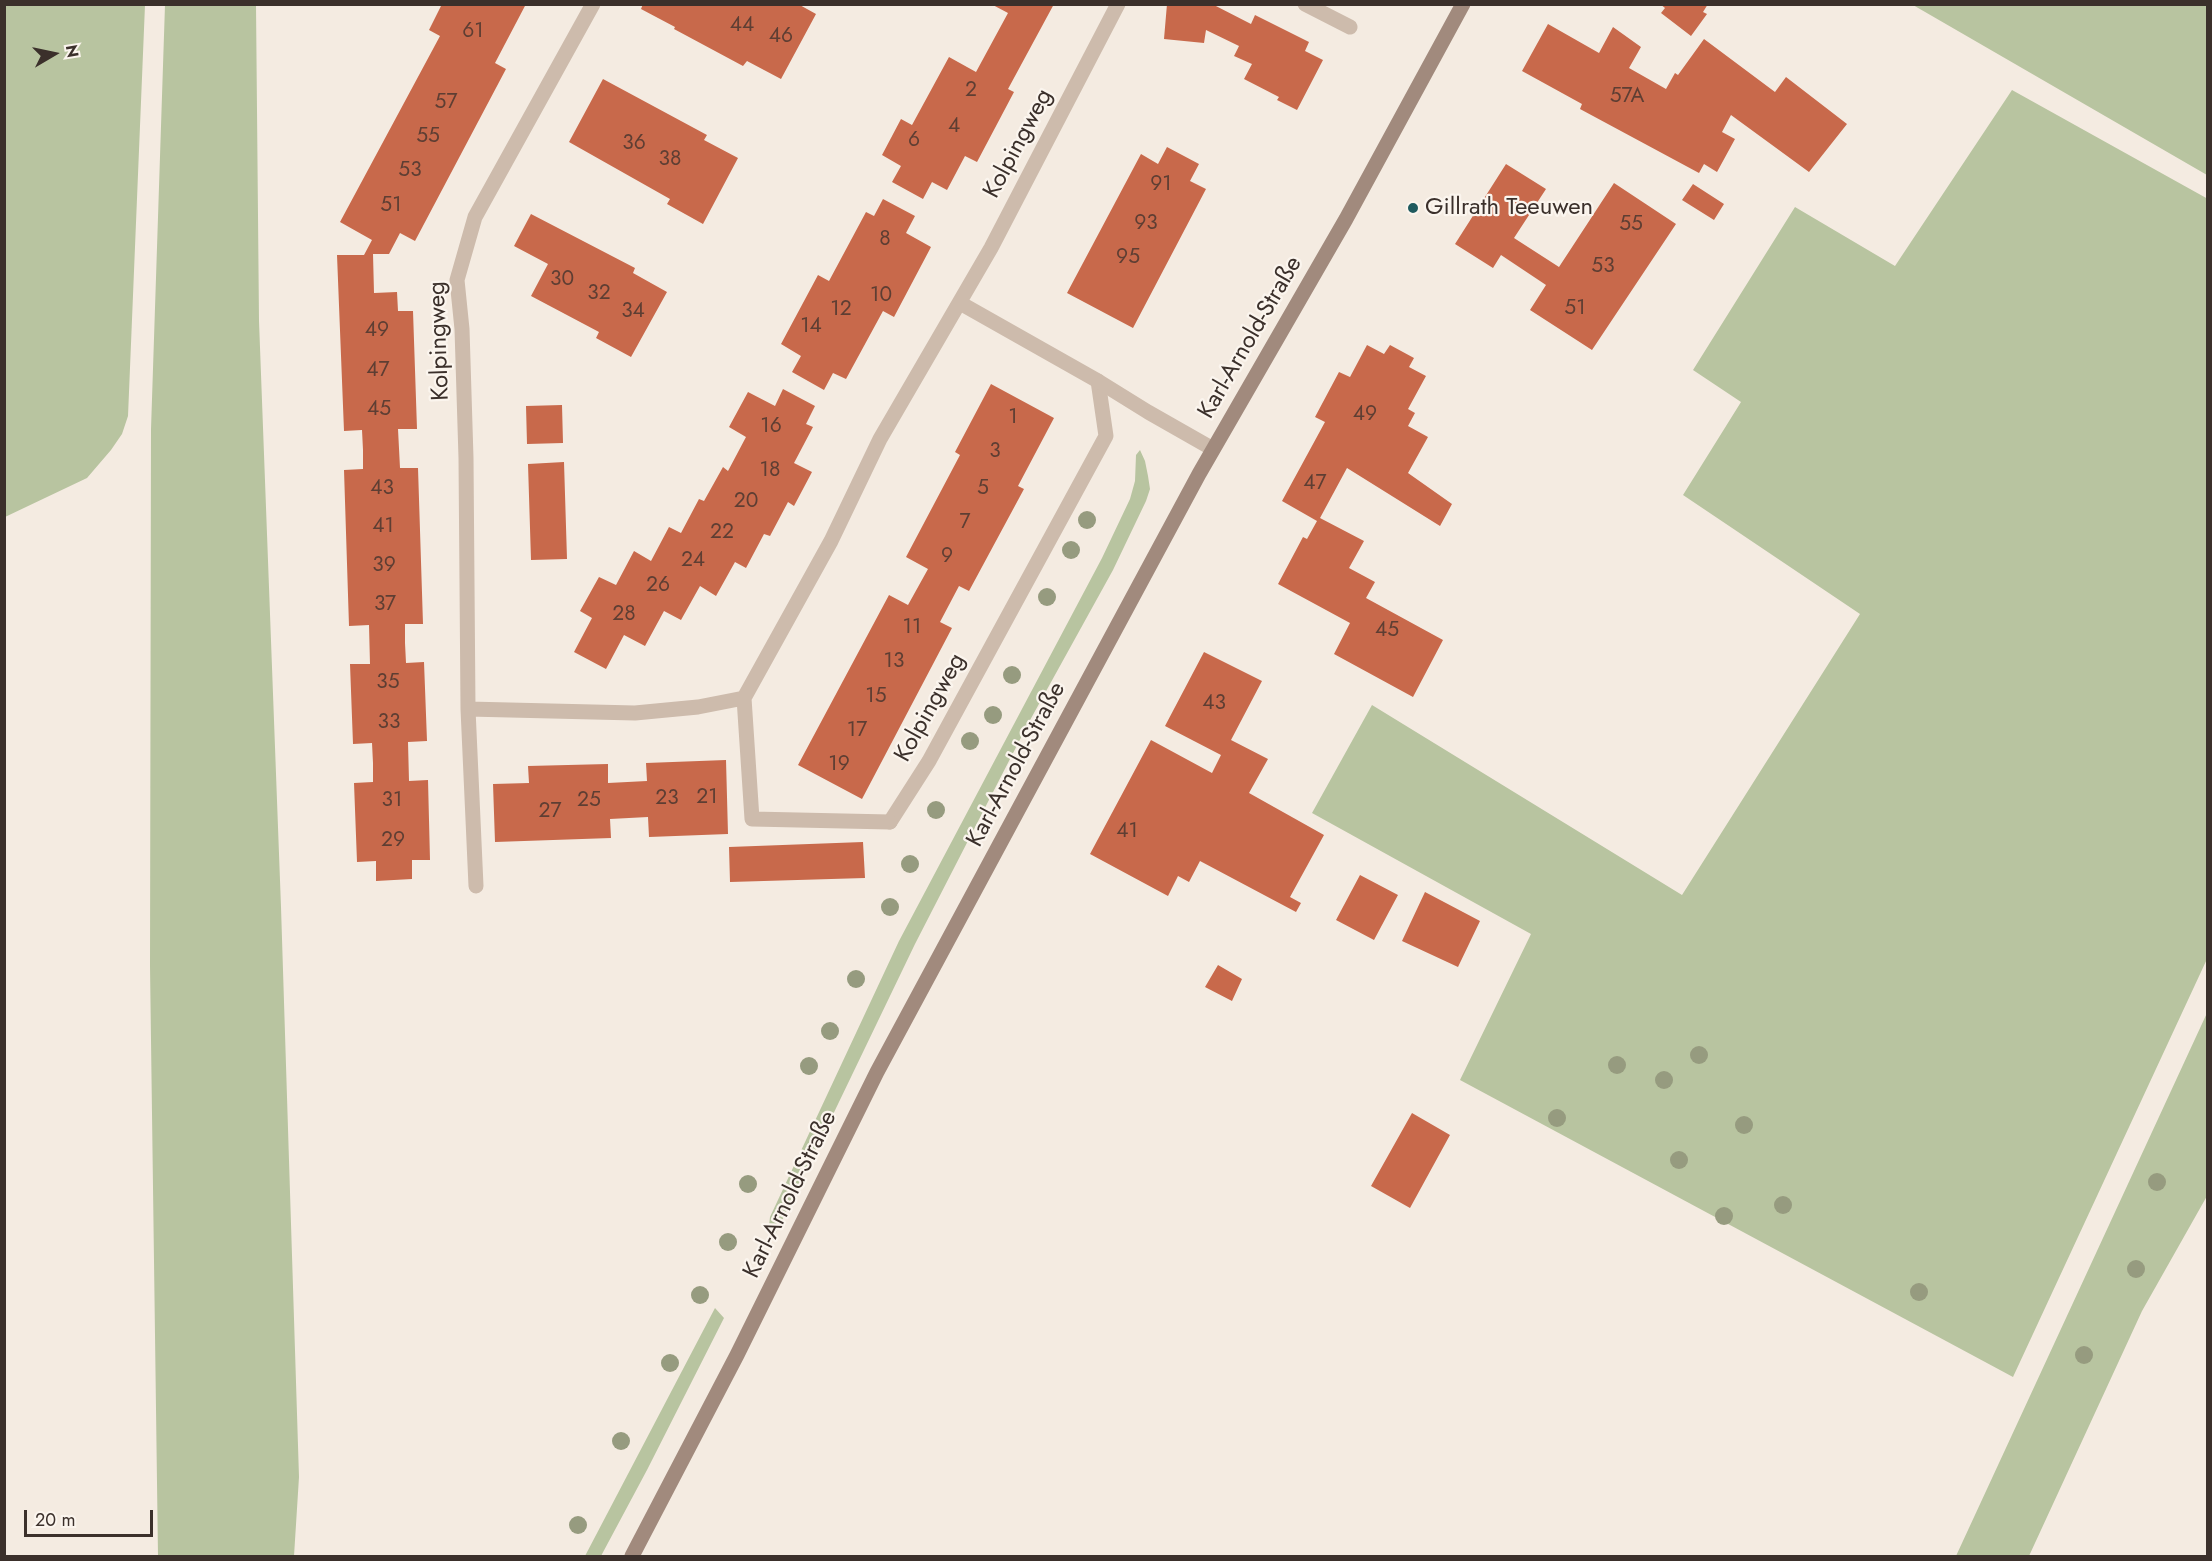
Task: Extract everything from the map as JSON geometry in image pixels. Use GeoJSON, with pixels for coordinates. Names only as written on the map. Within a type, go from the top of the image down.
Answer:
{"type":"FeatureCollection","features":[{"type":"Feature","properties":{"kind":"main road","name":"Karl-Arnold-Straße"},"geometry":{"type":"LineString","coordinates":[[632,1557],[737,1355],[877,1072],[1213,449],[1346,219],[1463,4]]}},
{"type":"Feature","properties":{"kind":"street","name":"Kolpingweg"},"geometry":{"type":"LineString","coordinates":[[476,886],[468,709],[466,458],[462,329],[457,280],[475,217],[592,4]]}},
{"type":"Feature","properties":{"kind":"street","name":"Kolpingweg"},"geometry":{"type":"LineString","coordinates":[[1098,381],[1106,436],[928,761],[890,822],[752,819],[744,698],[831,541],[880,439],[991,248],[1118,4]]}},
{"type":"Feature","properties":{"kind":"street"},"geometry":{"type":"LineString","coordinates":[[1305,4],[1350,27]]}},
{"type":"Feature","properties":{"kind":"street"},"geometry":{"type":"LineString","coordinates":[[960,303],[1213,449]]}},
{"type":"Feature","properties":{"kind":"street"},"geometry":{"type":"LineString","coordinates":[[468,709],[635,713],[698,707],[744,698]]}},
{"type":"Feature","properties":{"kind":"green space"},"geometry":{"type":"Polygon","coordinates":[[[4,5],[145,5],[128,416],[122,434],[87,478],[5,517],[4,5]]]}},
{"type":"Feature","properties":{"kind":"green space"},"geometry":{"type":"Polygon","coordinates":[[[165,5],[256,5],[259,321],[299,1477],[294,1556],[158,1556],[150,966],[151,429],[165,5]]]}},
{"type":"Feature","properties":{"kind":"green space"},"geometry":{"type":"Polygon","coordinates":[[[1913,5],[2207,5],[2207,175],[1913,5]]]}},
{"type":"Feature","properties":{"kind":"green space"},"geometry":{"type":"Polygon","coordinates":[[[2012,90],[2208,199],[2207,959],[2013,1377],[1460,1080],[1531,934],[1312,813],[1372,705],[1682,895],[1860,614],[1683,495],[1741,402],[1693,370],[1795,207],[1895,266],[2012,90]]]}},
{"type":"Feature","properties":{"kind":"green space"},"geometry":{"type":"Polygon","coordinates":[[[1140,450],[1145,461],[1150,489],[1146,501],[1113,570],[1029,722],[915,944],[775,1235],[769,1226],[770,1217],[899,941],[1102,558],[1130,499],[1135,481],[1136,455],[1140,450]]]}},
{"type":"Feature","properties":{"kind":"green space"},"geometry":{"type":"Polygon","coordinates":[[[2207,1013],[2207,1196],[2142,1311],[2029,1556],[1956,1556],[2207,1013]]]}},
{"type":"Feature","properties":{"kind":"green space"},"geometry":{"type":"Polygon","coordinates":[[[715,1308],[724,1318],[647,1470],[601,1556],[585,1556],[715,1308]]]}},
{"type":"Feature","properties":{"kind":"building"},"geometry":{"type":"Polygon","coordinates":[[[442,4],[526,4],[495,63],[506,69],[415,241],[400,233],[389,254],[373,254],[374,293],[397,292],[398,311],[413,311],[417,429],[398,429],[400,468],[418,468],[423,624],[405,624],[405,643],[406,663],[424,662],[427,741],[408,742],[409,781],[428,780],[430,860],[412,860],[412,879],[376,881],[376,861],[357,862],[354,783],[373,782],[373,763],[372,743],[353,744],[350,664],[370,664],[369,625],[349,626],[344,470],[363,469],[363,450],[362,430],[344,431],[337,255],[364,255],[372,240],[340,222],[440,36],[429,30],[442,4]]]}},
{"type":"Feature","properties":{"kind":"building"},"geometry":{"type":"Polygon","coordinates":[[[643,4],[798,4],[816,14],[781,79],[747,61],[743,66],[674,29],[675,27],[641,9],[643,4]]]}},
{"type":"Feature","properties":{"kind":"building"},"geometry":{"type":"Polygon","coordinates":[[[991,4],[1054,4],[1008,89],[1014,92],[977,162],[965,156],[947,190],[932,182],[923,199],[892,182],[901,166],[882,155],[901,119],[912,125],[949,57],[976,72],[1008,13],[991,4]]]}},
{"type":"Feature","properties":{"kind":"building"},"geometry":{"type":"Polygon","coordinates":[[[1167,4],[1212,4],[1251,24],[1255,15],[1309,42],[1305,51],[1323,60],[1297,110],[1277,100],[1279,97],[1244,79],[1252,64],[1234,56],[1239,46],[1206,30],[1204,43],[1164,39],[1167,4]]]}},
{"type":"Feature","properties":{"kind":"building"},"geometry":{"type":"Polygon","coordinates":[[[1660,4],[1708,4],[1703,12],[1707,14],[1691,36],[1661,13],[1665,8],[1660,4]]]}},
{"type":"Feature","properties":{"kind":"building"},"geometry":{"type":"Polygon","coordinates":[[[1548,24],[1599,53],[1613,27],[1641,47],[1629,68],[1666,89],[1675,73],[1678,75],[1704,39],[1775,92],[1786,77],[1847,124],[1809,172],[1731,115],[1722,132],[1735,139],[1717,172],[1704,164],[1699,173],[1580,109],[1582,104],[1522,71],[1548,24]]]}},
{"type":"Feature","properties":{"kind":"building"},"geometry":{"type":"Polygon","coordinates":[[[603,79],[707,135],[704,140],[738,158],[703,224],[667,204],[670,199],[569,142],[603,79]]]}},
{"type":"Feature","properties":{"kind":"building"},"geometry":{"type":"Polygon","coordinates":[[[1167,147],[1199,164],[1190,181],[1206,189],[1133,328],[1067,293],[1141,154],[1158,164],[1167,147]]]}},
{"type":"Feature","properties":{"kind":"building"},"geometry":{"type":"Polygon","coordinates":[[[1506,164],[1546,189],[1514,238],[1559,267],[1614,183],[1676,224],[1592,350],[1530,310],[1546,285],[1501,255],[1493,268],[1455,244],[1506,164]]]}},
{"type":"Feature","properties":{"kind":"building"},"geometry":{"type":"Polygon","coordinates":[[[1693,184],[1724,204],[1714,220],[1682,200],[1693,184]]]}},
{"type":"Feature","properties":{"kind":"building"},"geometry":{"type":"Polygon","coordinates":[[[883,199],[915,216],[906,233],[931,247],[894,317],[883,311],[846,379],[833,373],[824,390],[792,372],[801,356],[781,344],[818,275],[829,281],[866,212],[874,216],[883,199]]]}},
{"type":"Feature","properties":{"kind":"building"},"geometry":{"type":"Polygon","coordinates":[[[531,214],[635,268],[633,273],[667,292],[631,357],[596,338],[599,332],[531,296],[548,264],[514,246],[531,214]]]}},
{"type":"Feature","properties":{"kind":"building"},"geometry":{"type":"Polygon","coordinates":[[[1367,345],[1384,354],[1390,345],[1414,358],[1409,367],[1426,376],[1408,409],[1415,413],[1408,426],[1428,437],[1408,473],[1452,504],[1440,526],[1347,468],[1320,518],[1364,541],[1349,568],[1375,582],[1366,598],[1443,640],[1413,697],[1334,654],[1350,623],[1278,584],[1303,537],[1307,539],[1317,521],[1282,501],[1325,422],[1315,417],[1339,372],[1350,377],[1367,345]]]}},
{"type":"Feature","properties":{"kind":"building"},"geometry":{"type":"Polygon","coordinates":[[[991,384],[1054,418],[1018,486],[1024,489],[969,591],[959,586],[940,622],[952,628],[862,799],[798,765],[889,595],[908,605],[928,569],[906,557],[960,455],[955,452],[991,384]]]}},
{"type":"Feature","properties":{"kind":"building"},"geometry":{"type":"Polygon","coordinates":[[[783,389],[815,406],[806,424],[813,427],[794,463],[812,472],[794,506],[788,502],[770,536],[764,534],[746,568],[735,562],[716,596],[700,586],[681,620],[664,611],[645,646],[624,635],[606,669],[574,652],[592,618],[580,611],[599,577],[616,585],[634,551],[651,561],[669,527],[681,533],[699,499],[704,501],[723,467],[728,471],[746,437],[729,427],[748,392],[775,406],[783,389]]]}},
{"type":"Feature","properties":{"kind":"building"},"geometry":{"type":"Polygon","coordinates":[[[562,405],[563,443],[527,444],[526,406],[562,405]]]}},
{"type":"Feature","properties":{"kind":"building"},"geometry":{"type":"Polygon","coordinates":[[[564,462],[567,559],[531,560],[528,464],[564,462]]]}},
{"type":"Feature","properties":{"kind":"building"},"geometry":{"type":"Polygon","coordinates":[[[1204,652],[1262,681],[1231,740],[1268,759],[1249,793],[1324,835],[1290,897],[1301,903],[1296,912],[1200,861],[1189,882],[1178,876],[1168,896],[1090,854],[1151,740],[1212,773],[1221,755],[1165,726],[1204,652]]]}},
{"type":"Feature","properties":{"kind":"building"},"geometry":{"type":"Polygon","coordinates":[[[726,760],[728,834],[649,837],[648,817],[610,819],[611,838],[495,842],[493,784],[529,783],[528,766],[608,764],[608,783],[647,781],[646,763],[726,760]]]}},
{"type":"Feature","properties":{"kind":"building"},"geometry":{"type":"Polygon","coordinates":[[[863,842],[865,878],[730,882],[729,847],[863,842]]]}},
{"type":"Feature","properties":{"kind":"building"},"geometry":{"type":"Polygon","coordinates":[[[1360,875],[1398,895],[1374,940],[1336,920],[1360,875]]]}},
{"type":"Feature","properties":{"kind":"building"},"geometry":{"type":"Polygon","coordinates":[[[1425,892],[1480,921],[1458,967],[1402,941],[1425,892]]]}},
{"type":"Feature","properties":{"kind":"building"},"geometry":{"type":"Polygon","coordinates":[[[1218,965],[1242,979],[1232,1001],[1205,987],[1218,965]]]}},
{"type":"Feature","properties":{"kind":"building"},"geometry":{"type":"Polygon","coordinates":[[[1412,1113],[1450,1135],[1410,1208],[1371,1186],[1412,1113]]]}},
{"type":"Feature","properties":{"kind":"place","name":"Gillrath Teeuwen"},"geometry":{"type":"Point","coordinates":[1413,208]}}]}
